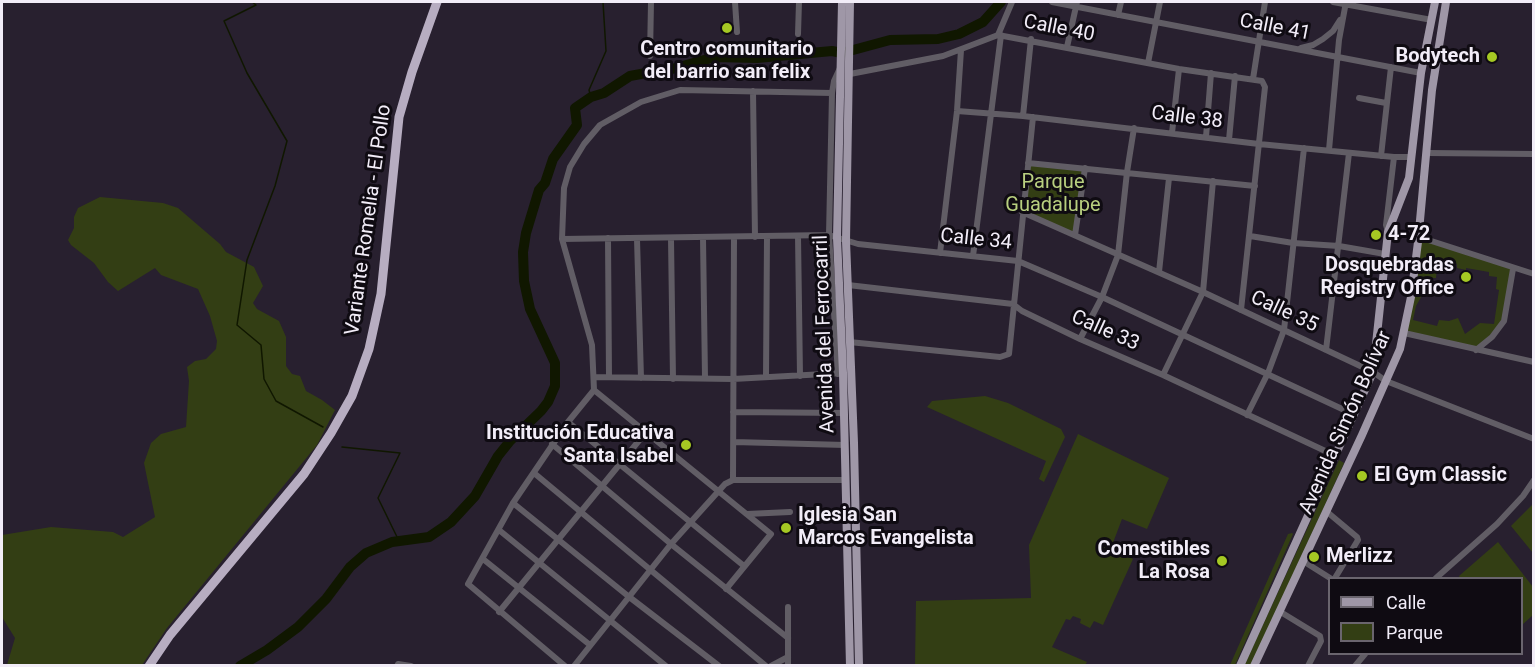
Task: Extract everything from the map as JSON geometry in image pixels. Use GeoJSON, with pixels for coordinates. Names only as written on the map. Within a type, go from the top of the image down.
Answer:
{"type":"FeatureCollection","features":[{"type":"Feature","properties":{"kind":"highway","name":"Variante Romelia - El Pollo"},"geometry":{"type":"LineString","coordinates":[[149,666],[170,636],[316,458],[352,396],[369,349],[381,294],[399,117],[437,2]]}},
{"type":"Feature","properties":{"kind":"main road","name":"Avenida del Ferrocarril"},"geometry":{"type":"LineString","coordinates":[[842,2],[846,36],[846,64],[833,236],[844,413],[850,666]]}},
{"type":"Feature","properties":{"kind":"main road","name":"Avenida del Ferrocarril"},"geometry":{"type":"LineString","coordinates":[[846,36],[850,2]]}},
{"type":"Feature","properties":{"kind":"main road","name":"Avenida Simón Bolívar"},"geometry":{"type":"LineString","coordinates":[[1240,666],[1373,372],[1388,232],[1407,186],[1421,73],[1435,2]]}},
{"type":"Feature","properties":{"kind":"main road","name":"Avenida Simón Bolívar"},"geometry":{"type":"LineString","coordinates":[[1254,666],[1386,381],[1404,333],[1419,237],[1432,90],[1446,2]]}},
{"type":"Feature","properties":{"kind":"main road","name":"Avenida del Ferrocarril"},"geometry":{"type":"LineString","coordinates":[[846,64],[850,74],[846,241],[854,443],[859,666]]}},
{"type":"Feature","properties":{"kind":"street"},"geometry":{"type":"LineString","coordinates":[[650,56],[651,2]]}},
{"type":"Feature","properties":{"kind":"street"},"geometry":{"type":"LineString","coordinates":[[735,2],[737,32]]}},
{"type":"Feature","properties":{"kind":"street"},"geometry":{"type":"LineString","coordinates":[[798,34],[799,2]]}},
{"type":"Feature","properties":{"kind":"street"},"geometry":{"type":"LineString","coordinates":[[973,256],[999,35],[1012,2]]}},
{"type":"Feature","properties":{"kind":"street","name":"Calle 41"},"geometry":{"type":"LineString","coordinates":[[1052,2],[1077,4],[1118,15],[1421,73]]}},
{"type":"Feature","properties":{"kind":"street"},"geometry":{"type":"LineString","coordinates":[[1118,15],[1121,2]]}},
{"type":"Feature","properties":{"kind":"street"},"geometry":{"type":"LineString","coordinates":[[1148,63],[1160,2]]}},
{"type":"Feature","properties":{"kind":"street"},"geometry":{"type":"LineString","coordinates":[[1253,79],[1265,2]]}},
{"type":"Feature","properties":{"kind":"street"},"geometry":{"type":"LineString","coordinates":[[1334,2],[1432,20]]}},
{"type":"Feature","properties":{"kind":"street"},"geometry":{"type":"LineString","coordinates":[[1329,150],[1346,3]]}},
{"type":"Feature","properties":{"kind":"street"},"geometry":{"type":"LineString","coordinates":[[1067,48],[1077,4]]}},
{"type":"Feature","properties":{"kind":"street"},"geometry":{"type":"LineString","coordinates":[[1291,47],[1305,48],[1323,39],[1333,31],[1343,14]]}},
{"type":"Feature","properties":{"kind":"street","name":"Calle 40"},"geometry":{"type":"LineString","coordinates":[[850,74],[943,56],[999,35],[1031,39],[1067,48],[1179,69],[1253,79],[1264,83],[1258,144]]}},
{"type":"Feature","properties":{"kind":"street"},"geometry":{"type":"LineString","coordinates":[[1023,116],[1031,39]]}},
{"type":"Feature","properties":{"kind":"street"},"geometry":{"type":"LineString","coordinates":[[940,253],[957,111],[961,50]]}},
{"type":"Feature","properties":{"kind":"street"},"geometry":{"type":"LineString","coordinates":[[833,236],[832,93],[834,81],[846,64]]}},
{"type":"Feature","properties":{"kind":"street"},"geometry":{"type":"LineString","coordinates":[[1381,156],[1391,67]]}},
{"type":"Feature","properties":{"kind":"street"},"geometry":{"type":"LineString","coordinates":[[1172,133],[1179,69]]}},
{"type":"Feature","properties":{"kind":"street"},"geometry":{"type":"LineString","coordinates":[[1206,137],[1211,73]]}},
{"type":"Feature","properties":{"kind":"street"},"geometry":{"type":"LineString","coordinates":[[1228,140],[1235,76]]}},
{"type":"Feature","properties":{"kind":"street"},"geometry":{"type":"LineString","coordinates":[[565,666],[468,585],[513,503],[552,444],[594,390],[592,345],[562,239],[564,188],[570,168],[584,144],[600,125],[641,102],[680,90],[832,93]]}},
{"type":"Feature","properties":{"kind":"street"},"geometry":{"type":"LineString","coordinates":[[753,91],[755,237]]}},
{"type":"Feature","properties":{"kind":"street"},"geometry":{"type":"LineString","coordinates":[[1359,98],[1386,103]]}},
{"type":"Feature","properties":{"kind":"street","name":"Calle 38"},"geometry":{"type":"LineString","coordinates":[[957,111],[1033,117],[1258,144],[1412,157]]}},
{"type":"Feature","properties":{"kind":"street"},"geometry":{"type":"LineString","coordinates":[[849,342],[1006,356],[1010,351],[1033,117]]}},
{"type":"Feature","properties":{"kind":"street"},"geometry":{"type":"LineString","coordinates":[[1080,339],[1102,297],[1118,255],[1134,129]]}},
{"type":"Feature","properties":{"kind":"street"},"geometry":{"type":"LineString","coordinates":[[1241,310],[1256,186],[1258,144]]}},
{"type":"Feature","properties":{"kind":"street"},"geometry":{"type":"LineString","coordinates":[[1247,415],[1268,373],[1284,330],[1304,148]]}},
{"type":"Feature","properties":{"kind":"street"},"geometry":{"type":"LineString","coordinates":[[1326,350],[1340,246],[1349,153]]}},
{"type":"Feature","properties":{"kind":"street"},"geometry":{"type":"LineString","coordinates":[[1427,153],[1533,154]]}},
{"type":"Feature","properties":{"kind":"street"},"geometry":{"type":"LineString","coordinates":[[1388,232],[1386,225],[1394,157]]}},
{"type":"Feature","properties":{"kind":"street"},"geometry":{"type":"LineString","coordinates":[[1028,163],[1256,186]]}},
{"type":"Feature","properties":{"kind":"street"},"geometry":{"type":"LineString","coordinates":[[1075,235],[1084,168]]}},
{"type":"Feature","properties":{"kind":"street"},"geometry":{"type":"LineString","coordinates":[[1159,272],[1169,178]]}},
{"type":"Feature","properties":{"kind":"street"},"geometry":{"type":"LineString","coordinates":[[1163,375],[1203,292],[1214,181]]}},
{"type":"Feature","properties":{"kind":"street","name":"Calle 35"},"geometry":{"type":"LineString","coordinates":[[1022,212],[1203,292],[1373,372],[1386,381],[1533,439]]}},
{"type":"Feature","properties":{"kind":"street"},"geometry":{"type":"LineString","coordinates":[[798,236],[800,376]]}},
{"type":"Feature","properties":{"kind":"street","name":"Calle 34"},"geometry":{"type":"LineString","coordinates":[[562,239],[833,236],[858,244],[1018,261],[1102,297],[1355,415]]}},
{"type":"Feature","properties":{"kind":"street"},"geometry":{"type":"LineString","coordinates":[[1250,236],[1293,243],[1340,246],[1385,254]]}},
{"type":"Feature","properties":{"kind":"street"},"geometry":{"type":"LineString","coordinates":[[733,480],[734,237]]}},
{"type":"Feature","properties":{"kind":"street"},"geometry":{"type":"LineString","coordinates":[[766,377],[767,237]]}},
{"type":"Feature","properties":{"kind":"street"},"geometry":{"type":"LineString","coordinates":[[1419,237],[1533,274]]}},
{"type":"Feature","properties":{"kind":"street"},"geometry":{"type":"LineString","coordinates":[[608,238],[609,377]]}},
{"type":"Feature","properties":{"kind":"street"},"geometry":{"type":"LineString","coordinates":[[671,238],[673,379]]}},
{"type":"Feature","properties":{"kind":"street"},"geometry":{"type":"LineString","coordinates":[[703,238],[705,378]]}},
{"type":"Feature","properties":{"kind":"street"},"geometry":{"type":"LineString","coordinates":[[637,239],[641,378]]}},
{"type":"Feature","properties":{"kind":"street"},"geometry":{"type":"LineString","coordinates":[[1476,350],[1492,337],[1504,321],[1513,269]]}},
{"type":"Feature","properties":{"kind":"street","name":"Calle 33"},"geometry":{"type":"LineString","coordinates":[[848,285],[1013,304],[1022,311],[1080,339],[1336,456]]}},
{"type":"Feature","properties":{"kind":"street"},"geometry":{"type":"LineString","coordinates":[[1404,333],[1533,362]]}},
{"type":"Feature","properties":{"kind":"street"},"geometry":{"type":"LineString","coordinates":[[594,377],[733,379],[841,373]]}},
{"type":"Feature","properties":{"kind":"street"},"geometry":{"type":"LineString","coordinates":[[594,390],[771,534],[726,589]]}},
{"type":"Feature","properties":{"kind":"street"},"geometry":{"type":"LineString","coordinates":[[733,412],[844,413]]}},
{"type":"Feature","properties":{"kind":"street"},"geometry":{"type":"LineString","coordinates":[[568,422],[744,566]]}},
{"type":"Feature","properties":{"kind":"street"},"geometry":{"type":"LineString","coordinates":[[499,612],[646,432]]}},
{"type":"Feature","properties":{"kind":"street"},"geometry":{"type":"LineString","coordinates":[[734,442],[845,445]]}},
{"type":"Feature","properties":{"kind":"street"},"geometry":{"type":"LineString","coordinates":[[552,444],[601,487],[788,638]]}},
{"type":"Feature","properties":{"kind":"street"},"geometry":{"type":"LineString","coordinates":[[534,473],[768,666],[788,657]]}},
{"type":"Feature","properties":{"kind":"street"},"geometry":{"type":"LineString","coordinates":[[574,666],[671,544],[717,491],[733,480],[846,480]]}},
{"type":"Feature","properties":{"kind":"street"},"geometry":{"type":"LineString","coordinates":[[1438,577],[1497,525],[1523,496],[1533,480]]}},
{"type":"Feature","properties":{"kind":"street"},"geometry":{"type":"LineString","coordinates":[[513,503],[719,666]]}},
{"type":"Feature","properties":{"kind":"street"},"geometry":{"type":"LineString","coordinates":[[746,514],[790,512]]}},
{"type":"Feature","properties":{"kind":"street"},"geometry":{"type":"LineString","coordinates":[[1326,512],[1358,540],[1333,577]]}},
{"type":"Feature","properties":{"kind":"street"},"geometry":{"type":"LineString","coordinates":[[499,530],[666,666]]}},
{"type":"Feature","properties":{"kind":"street"},"geometry":{"type":"LineString","coordinates":[[483,558],[590,645]]}},
{"type":"Feature","properties":{"kind":"street"},"geometry":{"type":"LineString","coordinates":[[1303,561],[1329,577]]}},
{"type":"Feature","properties":{"kind":"street"},"geometry":{"type":"LineString","coordinates":[[788,607],[788,666]]}},
{"type":"Feature","properties":{"kind":"street"},"geometry":{"type":"LineString","coordinates":[[1279,611],[1320,636],[1320,641],[1308,666]]}},
{"type":"Feature","properties":{"kind":"street"},"geometry":{"type":"LineString","coordinates":[[398,665],[411,666]]}},
{"type":"Feature","properties":{"kind":"green space","name":"Parque Guadalupe"},"geometry":{"type":"Polygon","coordinates":[[[1028,163],[1085,168],[1075,235],[1022,212],[1028,163]]]}},
{"type":"Feature","properties":{"kind":"green space"},"geometry":{"type":"Polygon","coordinates":[[[100,197],[163,203],[178,208],[220,244],[226,252],[254,267],[263,286],[253,303],[257,309],[279,321],[286,337],[286,366],[292,374],[300,376],[306,391],[335,410],[317,445],[167,628],[142,665],[7,665],[15,638],[2,617],[2,535],[51,527],[113,532],[123,537],[155,517],[144,463],[151,443],[161,434],[186,427],[189,381],[187,367],[195,361],[206,359],[216,349],[217,341],[210,316],[198,289],[161,275],[155,268],[118,291],[94,263],[71,245],[68,240],[74,228],[74,217],[78,208],[100,197]]]}},
{"type":"Feature","properties":{"kind":"green space"},"geometry":{"type":"Polygon","coordinates":[[[1419,237],[1513,269],[1504,321],[1476,350],[1404,333],[1419,237]],[[1442,261],[1437,267],[1436,278],[1432,278],[1416,306],[1413,320],[1437,326],[1439,320],[1449,321],[1458,318],[1465,334],[1480,323],[1494,324],[1499,290],[1496,289],[1497,277],[1489,276],[1489,272],[1457,268],[1457,264],[1442,261]]]}},
{"type":"Feature","properties":{"kind":"green space"},"geometry":{"type":"Polygon","coordinates":[[[985,396],[1008,403],[1061,429],[1065,437],[1044,482],[1039,479],[1046,461],[927,407],[932,401],[985,396]]]}},
{"type":"Feature","properties":{"kind":"green space"},"geometry":{"type":"Polygon","coordinates":[[[1078,434],[1169,478],[1147,529],[1122,519],[1111,548],[1133,559],[1103,625],[1094,621],[1090,628],[1080,623],[1081,619],[1073,616],[1070,620],[1066,619],[1052,647],[1087,662],[1085,665],[915,665],[916,601],[1031,598],[1029,545],[1078,434]]]}},
{"type":"Feature","properties":{"kind":"green space"},"geometry":{"type":"Polygon","coordinates":[[[1339,460],[1344,463],[1324,507],[1251,665],[1244,666],[1339,460]]]}},
{"type":"Feature","properties":{"kind":"green space"},"geometry":{"type":"Polygon","coordinates":[[[1533,504],[1533,553],[1511,526],[1533,504]]]}},
{"type":"Feature","properties":{"kind":"green space"},"geometry":{"type":"Polygon","coordinates":[[[1292,533],[1235,665],[1230,665],[1288,534],[1292,533]]]}},
{"type":"Feature","properties":{"kind":"green space"},"geometry":{"type":"Polygon","coordinates":[[[1498,542],[1533,587],[1533,615],[1523,624],[1523,577],[1459,576],[1498,542]]]}},
{"type":"Feature","properties":{"kind":"waterway"},"geometry":{"type":"LineString","coordinates":[[252,2],[256,5],[224,21],[247,73],[287,141],[275,186],[247,260],[237,325],[261,345],[264,379],[276,401],[323,427]]}},
{"type":"Feature","properties":{"kind":"waterway"},"geometry":{"type":"LineString","coordinates":[[591,97],[589,90],[606,51],[603,2]]}},
{"type":"Feature","properties":{"kind":"waterway"},"geometry":{"type":"LineString","coordinates":[[240,666],[298,627],[326,599],[350,567],[366,553],[392,542],[429,537],[451,522],[475,496],[498,456],[510,441],[548,402],[555,386],[555,363],[530,309],[524,281],[523,252],[526,233],[539,190],[545,183],[553,159],[577,125],[575,108],[630,76],[654,74],[715,57],[757,58],[832,51],[842,53],[890,40],[938,39],[959,34],[983,22],[1001,2]]}},
{"type":"Feature","properties":{"kind":"waterway"},"geometry":{"type":"LineString","coordinates":[[342,447],[400,453],[378,498],[399,541]]}},
{"type":"Feature","properties":{"kind":"place","name":"Centro comunitario del barrio san felix"},"geometry":{"type":"Point","coordinates":[727,28]}},
{"type":"Feature","properties":{"kind":"place","name":"Bodytech"},"geometry":{"type":"Point","coordinates":[1492,57]}},
{"type":"Feature","properties":{"kind":"place","name":"4-72"},"geometry":{"type":"Point","coordinates":[1376,235]}},
{"type":"Feature","properties":{"kind":"place","name":"Dosquebradas Registry Office"},"geometry":{"type":"Point","coordinates":[1466,277]}},
{"type":"Feature","properties":{"kind":"place","name":"Institución Educativa Santa Isabel"},"geometry":{"type":"Point","coordinates":[686,445]}},
{"type":"Feature","properties":{"kind":"place","name":"El Gym Classic"},"geometry":{"type":"Point","coordinates":[1362,476]}},
{"type":"Feature","properties":{"kind":"place","name":"Iglesia San Marcos Evangelista"},"geometry":{"type":"Point","coordinates":[786,528]}},
{"type":"Feature","properties":{"kind":"place","name":"Merlizz"},"geometry":{"type":"Point","coordinates":[1314,557]}},
{"type":"Feature","properties":{"kind":"place","name":"Comestibles La Rosa"},"geometry":{"type":"Point","coordinates":[1222,561]}}]}
